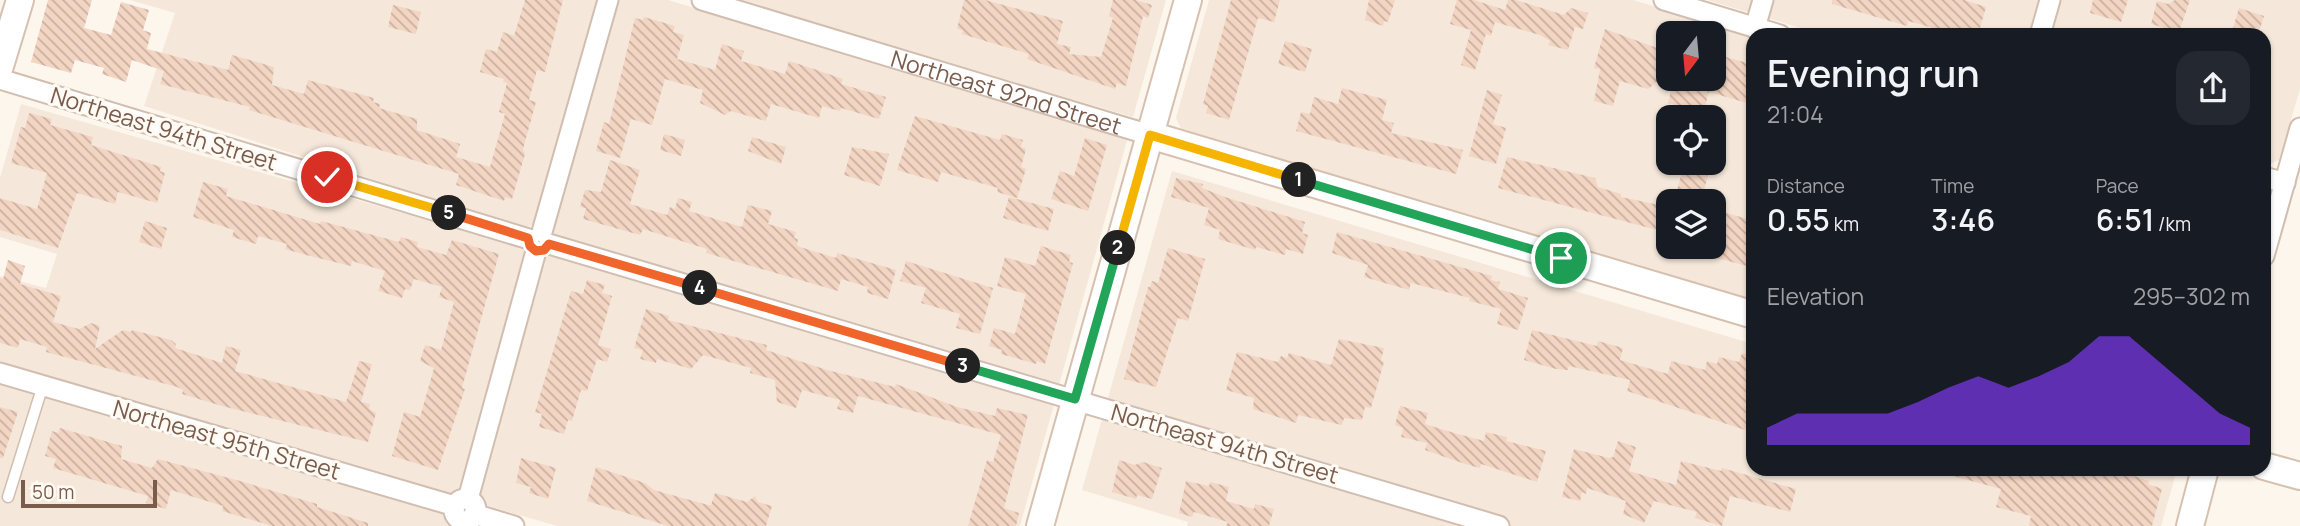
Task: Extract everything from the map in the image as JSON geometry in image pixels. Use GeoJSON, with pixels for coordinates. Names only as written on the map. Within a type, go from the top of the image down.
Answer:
{"type":"FeatureCollection","features":[{"type":"Feature","properties":{"kind":"street"},"geometry":{"type":"LineString","coordinates":[[0,66],[20,0]]}},
{"type":"Feature","properties":{"kind":"street"},"geometry":{"type":"LineString","coordinates":[[463,513],[608,0]]}},
{"type":"Feature","properties":{"kind":"street","name":"Northeast 92nd Street"},"geometry":{"type":"LineString","coordinates":[[702,0],[1746,313]]}},
{"type":"Feature","properties":{"kind":"street"},"geometry":{"type":"LineString","coordinates":[[1040,526],[1188,0]]}},
{"type":"Feature","properties":{"kind":"street"},"geometry":{"type":"LineString","coordinates":[[1664,0],[1755,28],[1763,0]]}},
{"type":"Feature","properties":{"kind":"street"},"geometry":{"type":"LineString","coordinates":[[2042,28],[2050,0]]}},
{"type":"Feature","properties":{"kind":"street","name":"Northeast 94th Street"},"geometry":{"type":"LineString","coordinates":[[0,79],[1499,526]]}},
{"type":"Feature","properties":{"kind":"street"},"geometry":{"type":"LineString","coordinates":[[2271,232],[2300,128]]}},
{"type":"Feature","properties":{"kind":"street"},"geometry":{"type":"LineString","coordinates":[[2271,179],[2285,183]]}},
{"type":"Feature","properties":{"kind":"street","name":"Northeast 95th Street"},"geometry":{"type":"LineString","coordinates":[[0,373],[514,526]]}},
{"type":"Feature","properties":{"kind":"street"},"geometry":{"type":"LineString","coordinates":[[2271,468],[2300,476]]}},
{"type":"Feature","properties":{"kind":"street"},"geometry":{"type":"LineString","coordinates":[[2190,526],[2203,476]]}},
{"type":"Feature","properties":{"kind":"lane"},"geometry":{"type":"LineString","coordinates":[[8,497],[43,385]]}},
{"type":"Feature","properties":{"kind":"shaded area"},"geometry":{"type":"Polygon","coordinates":[[[130,0],[600,0],[535,224],[525,228],[144,106],[175,13],[130,0]]]}},
{"type":"Feature","properties":{"kind":"shaded area"},"geometry":{"type":"Polygon","coordinates":[[[618,0],[668,0],[1128,137],[1059,385],[554,234],[554,224],[618,0]]]}},
{"type":"Feature","properties":{"kind":"shaded area"},"geometry":{"type":"Polygon","coordinates":[[[736,0],[1166,0],[1133,117],[736,0]]]}},
{"type":"Feature","properties":{"kind":"shaded area"},"geometry":{"type":"Polygon","coordinates":[[[1209,0],[1633,0],[1703,21],[1656,21],[1656,91],[1726,91],[1726,28],[1746,34],[1746,302],[1182,131],[1176,118],[1209,0]]]}},
{"type":"Feature","properties":{"kind":"shaded area"},"geometry":{"type":"Polygon","coordinates":[[[1707,0],[2040,0],[2032,28],[1801,28],[1707,0]]]}},
{"type":"Feature","properties":{"kind":"shaded area"},"geometry":{"type":"Polygon","coordinates":[[[2060,0],[2300,0],[2300,89],[2279,160],[2271,163],[2271,28],[2052,28],[2060,0]]]}},
{"type":"Feature","properties":{"kind":"shaded area"},"geometry":{"type":"Polygon","coordinates":[[[21,104],[525,248],[528,252],[467,467],[458,490],[454,494],[442,493],[0,362],[0,276],[46,288],[57,254],[0,237],[0,178],[21,104]]]}},
{"type":"Feature","properties":{"kind":"shaded area"},"geometry":{"type":"Polygon","coordinates":[[[1172,171],[1746,342],[1746,476],[2175,476],[2161,526],[1187,526],[1188,522],[1082,490],[1172,171]]]}},
{"type":"Feature","properties":{"kind":"shaded area"},"geometry":{"type":"Polygon","coordinates":[[[548,254],[560,254],[1055,401],[1020,526],[557,526],[485,505],[479,494],[542,261],[548,254]]]}},
{"type":"Feature","properties":{"kind":"shaded area"},"geometry":{"type":"Polygon","coordinates":[[[0,380],[443,512],[448,526],[0,526],[0,380]]]}},
{"type":"Feature","properties":{"kind":"building"},"geometry":{"type":"Polygon","coordinates":[[[48,0],[92,0],[84,28],[111,35],[121,2],[149,10],[143,30],[151,33],[147,49],[228,70],[232,55],[274,67],[272,85],[304,94],[308,80],[374,98],[373,102],[380,104],[379,108],[417,119],[417,130],[460,144],[456,157],[490,167],[505,114],[499,112],[507,83],[503,82],[504,79],[480,72],[486,49],[497,52],[503,32],[514,36],[525,0],[563,0],[545,72],[537,70],[529,100],[536,102],[512,199],[505,197],[504,201],[456,185],[459,174],[249,110],[250,107],[160,84],[164,71],[132,60],[126,82],[102,74],[104,68],[75,60],[71,73],[31,62],[48,0]]]}},
{"type":"Feature","properties":{"kind":"building"},"geometry":{"type":"Polygon","coordinates":[[[964,0],[985,0],[1063,21],[1057,44],[1071,47],[1069,54],[1101,57],[1113,18],[1109,16],[1113,0],[1136,0],[1152,5],[1148,18],[1143,16],[1126,86],[1117,83],[1115,89],[1027,59],[1029,54],[962,34],[963,30],[957,29],[964,0]]]}},
{"type":"Feature","properties":{"kind":"building"},"geometry":{"type":"Polygon","coordinates":[[[1231,0],[1280,0],[1274,22],[1258,18],[1229,120],[1206,113],[1208,106],[1203,104],[1231,0]]]}},
{"type":"Feature","properties":{"kind":"building"},"geometry":{"type":"Polygon","coordinates":[[[1369,0],[1395,0],[1388,22],[1384,21],[1383,26],[1365,20],[1369,0]]]}},
{"type":"Feature","properties":{"kind":"building"},"geometry":{"type":"Polygon","coordinates":[[[1457,0],[1474,0],[1505,10],[1508,0],[1516,0],[1564,15],[1571,8],[1588,13],[1583,29],[1575,27],[1568,50],[1548,45],[1550,41],[1540,35],[1495,22],[1491,36],[1486,34],[1475,70],[1461,65],[1471,30],[1450,24],[1457,0]]]}},
{"type":"Feature","properties":{"kind":"building"},"geometry":{"type":"Polygon","coordinates":[[[1832,0],[1964,0],[1986,7],[1980,28],[1933,28],[1908,21],[1907,26],[1832,4],[1832,0]]]}},
{"type":"Feature","properties":{"kind":"building"},"geometry":{"type":"Polygon","coordinates":[[[2093,0],[2128,0],[2121,22],[2090,13],[2093,0]]]}},
{"type":"Feature","properties":{"kind":"building"},"geometry":{"type":"Polygon","coordinates":[[[2175,0],[2190,0],[2180,28],[2151,24],[2157,1],[2168,4],[2175,0]]]}},
{"type":"Feature","properties":{"kind":"building"},"geometry":{"type":"Polygon","coordinates":[[[393,5],[421,12],[416,34],[388,27],[393,5]]]}},
{"type":"Feature","properties":{"kind":"building"},"geometry":{"type":"Polygon","coordinates":[[[2239,8],[2264,16],[2260,28],[2233,28],[2239,8]]]}},
{"type":"Feature","properties":{"kind":"building"},"geometry":{"type":"Polygon","coordinates":[[[644,17],[675,26],[673,32],[684,35],[677,59],[715,70],[722,44],[744,51],[741,61],[785,74],[789,61],[843,79],[841,84],[886,97],[879,119],[841,108],[840,111],[822,106],[819,118],[771,104],[766,121],[731,111],[725,115],[700,103],[703,90],[665,79],[652,125],[631,119],[620,158],[596,151],[604,122],[609,124],[635,18],[643,20],[644,17]]]}},
{"type":"Feature","properties":{"kind":"building"},"geometry":{"type":"Polygon","coordinates":[[[1605,29],[1656,48],[1656,83],[1648,89],[1620,81],[1613,106],[1594,101],[1600,69],[1594,68],[1605,29]]]}},
{"type":"Feature","properties":{"kind":"building"},"geometry":{"type":"Polygon","coordinates":[[[1285,41],[1312,49],[1305,72],[1278,64],[1285,41]]]}},
{"type":"Feature","properties":{"kind":"building"},"geometry":{"type":"Polygon","coordinates":[[[1726,57],[1746,63],[1746,103],[1709,92],[1705,105],[1668,103],[1671,91],[1726,91],[1726,57]]]}},
{"type":"Feature","properties":{"kind":"building"},"geometry":{"type":"Polygon","coordinates":[[[1342,88],[1387,100],[1382,120],[1394,123],[1391,133],[1463,150],[1456,174],[1296,131],[1301,112],[1310,114],[1314,97],[1338,104],[1342,88]]]}},
{"type":"Feature","properties":{"kind":"building"},"geometry":{"type":"Polygon","coordinates":[[[1487,90],[1502,95],[1493,124],[1506,128],[1496,164],[1469,156],[1487,90]]]}},
{"type":"Feature","properties":{"kind":"building"},"geometry":{"type":"Polygon","coordinates":[[[29,113],[52,119],[50,125],[93,137],[91,145],[161,167],[160,171],[165,173],[157,203],[118,192],[115,204],[77,193],[58,248],[0,230],[0,198],[37,209],[47,173],[11,163],[21,127],[25,128],[29,113]]]}},
{"type":"Feature","properties":{"kind":"building"},"geometry":{"type":"Polygon","coordinates":[[[915,116],[1000,140],[1002,134],[1023,140],[1021,147],[1026,149],[1021,167],[1026,169],[1017,198],[997,192],[998,188],[941,172],[938,182],[897,170],[915,116]]]}},
{"type":"Feature","properties":{"kind":"building"},"geometry":{"type":"Polygon","coordinates":[[[664,134],[685,140],[681,156],[660,150],[664,134]]]}},
{"type":"Feature","properties":{"kind":"building"},"geometry":{"type":"Polygon","coordinates":[[[752,137],[786,147],[781,164],[748,151],[752,137]]]}},
{"type":"Feature","properties":{"kind":"building"},"geometry":{"type":"Polygon","coordinates":[[[1085,138],[1107,145],[1088,211],[1051,199],[1060,171],[1074,176],[1085,138]]]}},
{"type":"Feature","properties":{"kind":"building"},"geometry":{"type":"Polygon","coordinates":[[[852,147],[889,154],[880,186],[844,175],[852,147]]]}},
{"type":"Feature","properties":{"kind":"building"},"geometry":{"type":"Polygon","coordinates":[[[1507,157],[1595,178],[1598,187],[1621,194],[1621,197],[1656,204],[1656,230],[1498,188],[1507,157]]]}},
{"type":"Feature","properties":{"kind":"building"},"geometry":{"type":"Polygon","coordinates":[[[610,160],[640,170],[630,204],[667,215],[670,207],[675,209],[678,198],[692,202],[689,211],[742,227],[748,205],[772,211],[768,224],[796,232],[794,238],[798,239],[797,245],[800,247],[836,258],[837,253],[896,270],[888,299],[867,293],[868,287],[841,279],[838,291],[706,253],[707,249],[643,229],[640,235],[583,219],[586,208],[580,207],[585,190],[601,192],[610,160]]]}},
{"type":"Feature","properties":{"kind":"building"},"geometry":{"type":"Polygon","coordinates":[[[1681,175],[1708,175],[1704,189],[1677,189],[1681,175]]]}},
{"type":"Feature","properties":{"kind":"building"},"geometry":{"type":"Polygon","coordinates":[[[1176,178],[1203,184],[1202,188],[1225,197],[1305,222],[1302,233],[1308,235],[1303,254],[1286,249],[1285,255],[1256,247],[1255,250],[1218,239],[1220,230],[1204,225],[1209,208],[1171,197],[1176,178]]]}},
{"type":"Feature","properties":{"kind":"building"},"geometry":{"type":"Polygon","coordinates":[[[203,182],[228,189],[226,196],[320,224],[321,221],[399,242],[401,237],[418,242],[417,247],[446,255],[452,240],[499,254],[462,388],[465,389],[438,470],[392,456],[404,412],[420,417],[434,368],[420,361],[425,345],[441,350],[454,302],[439,297],[442,287],[414,279],[410,290],[405,289],[402,298],[378,291],[385,271],[352,261],[351,266],[306,255],[285,249],[287,244],[258,236],[256,244],[232,237],[234,230],[193,217],[203,182]]]}},
{"type":"Feature","properties":{"kind":"building"},"geometry":{"type":"Polygon","coordinates":[[[1009,197],[1054,209],[1048,231],[1003,218],[1009,197]]]}},
{"type":"Feature","properties":{"kind":"building"},"geometry":{"type":"Polygon","coordinates":[[[1726,213],[1746,219],[1746,266],[1720,259],[1726,259],[1726,213]]]}},
{"type":"Feature","properties":{"kind":"building"},"geometry":{"type":"Polygon","coordinates":[[[145,221],[167,228],[161,249],[139,242],[145,221]]]}},
{"type":"Feature","properties":{"kind":"building"},"geometry":{"type":"Polygon","coordinates":[[[1337,232],[1492,276],[1491,280],[1500,282],[1498,289],[1528,298],[1518,330],[1497,324],[1501,309],[1469,301],[1470,298],[1411,283],[1409,290],[1364,277],[1368,265],[1332,253],[1337,232]]]}},
{"type":"Feature","properties":{"kind":"building"},"geometry":{"type":"Polygon","coordinates":[[[1041,246],[1071,255],[1069,262],[1073,263],[1045,364],[1037,361],[1036,364],[1001,354],[1002,350],[989,346],[994,328],[1015,334],[1026,294],[997,286],[1005,257],[1035,266],[1041,246]]]}},
{"type":"Feature","properties":{"kind":"building"},"geometry":{"type":"Polygon","coordinates":[[[1168,248],[1205,259],[1188,321],[1178,318],[1156,387],[1124,379],[1148,287],[1152,281],[1158,283],[1168,248]]]}},
{"type":"Feature","properties":{"kind":"building"},"geometry":{"type":"Polygon","coordinates":[[[8,260],[25,266],[20,284],[61,296],[53,322],[79,329],[91,323],[100,326],[95,349],[123,330],[171,340],[176,344],[175,348],[222,363],[226,346],[241,350],[235,371],[346,402],[359,361],[372,364],[361,402],[370,404],[369,409],[376,413],[368,442],[222,406],[182,394],[183,390],[177,387],[46,352],[47,347],[20,339],[18,348],[0,343],[0,278],[3,279],[8,260]]]}},
{"type":"Feature","properties":{"kind":"building"},"geometry":{"type":"Polygon","coordinates":[[[906,261],[993,288],[980,334],[956,328],[960,314],[921,303],[926,288],[900,281],[906,261]]]}},
{"type":"Feature","properties":{"kind":"building"},"geometry":{"type":"Polygon","coordinates":[[[587,280],[605,285],[602,293],[612,296],[598,345],[611,349],[607,362],[597,359],[587,391],[581,390],[572,421],[568,420],[564,434],[539,427],[542,414],[535,412],[571,291],[583,294],[587,280]]]}},
{"type":"Feature","properties":{"kind":"building"},"geometry":{"type":"Polygon","coordinates":[[[646,309],[669,316],[668,320],[767,345],[766,350],[827,370],[895,387],[896,384],[957,407],[995,416],[997,408],[1028,415],[1004,508],[1019,513],[1016,526],[968,526],[987,460],[993,462],[1001,435],[858,396],[853,413],[837,409],[840,400],[802,390],[796,408],[777,402],[775,380],[750,373],[751,368],[703,355],[691,369],[657,359],[656,363],[640,359],[643,350],[634,348],[646,309]]]}},
{"type":"Feature","properties":{"kind":"building"},"geometry":{"type":"Polygon","coordinates":[[[1532,330],[1597,346],[1598,341],[1623,348],[1620,360],[1668,374],[1671,361],[1705,370],[1707,361],[1717,364],[1719,357],[1739,362],[1742,353],[1746,354],[1745,430],[1627,391],[1630,380],[1569,366],[1568,370],[1556,369],[1524,360],[1532,330]]]}},
{"type":"Feature","properties":{"kind":"building"},"geometry":{"type":"Polygon","coordinates":[[[1339,339],[1384,348],[1381,360],[1384,362],[1371,408],[1365,407],[1362,420],[1344,418],[1342,425],[1298,415],[1296,423],[1253,409],[1254,398],[1226,390],[1237,352],[1278,362],[1281,356],[1287,358],[1289,353],[1331,365],[1339,339]]]}},
{"type":"Feature","properties":{"kind":"building"},"geometry":{"type":"Polygon","coordinates":[[[1400,406],[1428,413],[1425,424],[1454,433],[1484,441],[1486,432],[1507,437],[1506,441],[1546,451],[1537,482],[1481,464],[1480,468],[1465,464],[1425,450],[1427,443],[1401,437],[1403,428],[1395,425],[1400,406]]]}},
{"type":"Feature","properties":{"kind":"building"},"geometry":{"type":"Polygon","coordinates":[[[0,407],[18,412],[3,458],[0,458],[0,407]]]}},
{"type":"Feature","properties":{"kind":"building"},"geometry":{"type":"Polygon","coordinates":[[[60,428],[122,446],[121,459],[152,468],[158,459],[240,481],[317,504],[317,507],[368,523],[368,526],[272,526],[222,511],[223,506],[171,490],[166,509],[146,503],[148,496],[53,468],[56,459],[45,456],[52,431],[58,433],[60,428]]]}},
{"type":"Feature","properties":{"kind":"building"},"geometry":{"type":"Polygon","coordinates":[[[1618,441],[1636,447],[1629,471],[1676,485],[1681,461],[1721,471],[1722,468],[1796,489],[1790,512],[1730,496],[1722,526],[1695,518],[1697,512],[1654,501],[1644,523],[1623,514],[1626,501],[1587,488],[1586,494],[1582,492],[1580,501],[1562,497],[1574,449],[1613,457],[1618,441]]]}},
{"type":"Feature","properties":{"kind":"building"},"geometry":{"type":"Polygon","coordinates":[[[521,458],[556,468],[548,499],[529,493],[531,487],[516,483],[521,458]]]}},
{"type":"Feature","properties":{"kind":"building"},"geometry":{"type":"Polygon","coordinates":[[[1119,460],[1135,465],[1143,462],[1162,468],[1152,499],[1137,495],[1136,499],[1112,492],[1119,460]]]}},
{"type":"Feature","properties":{"kind":"building"},"geometry":{"type":"Polygon","coordinates":[[[596,467],[645,483],[654,490],[708,505],[711,505],[715,493],[747,502],[755,496],[758,502],[772,506],[766,526],[668,526],[587,501],[596,467]]]}},
{"type":"Feature","properties":{"kind":"building"},"geometry":{"type":"Polygon","coordinates":[[[1953,476],[2134,476],[2162,489],[2152,526],[2029,526],[2031,516],[1996,507],[2001,489],[1953,476]]]}},
{"type":"Feature","properties":{"kind":"building"},"geometry":{"type":"Polygon","coordinates":[[[1186,481],[1209,486],[1210,482],[1229,487],[1226,501],[1254,509],[1255,504],[1274,509],[1269,526],[1226,526],[1228,522],[1194,512],[1192,517],[1179,513],[1186,481]]]}},
{"type":"Feature","properties":{"kind":"route"},"geometry":{"type":"LineString","coordinates":[[327,177],[517,234],[529,239],[530,246],[536,251],[544,250],[549,244],[553,245],[1075,399],[1150,135],[1561,258]]}}]}
